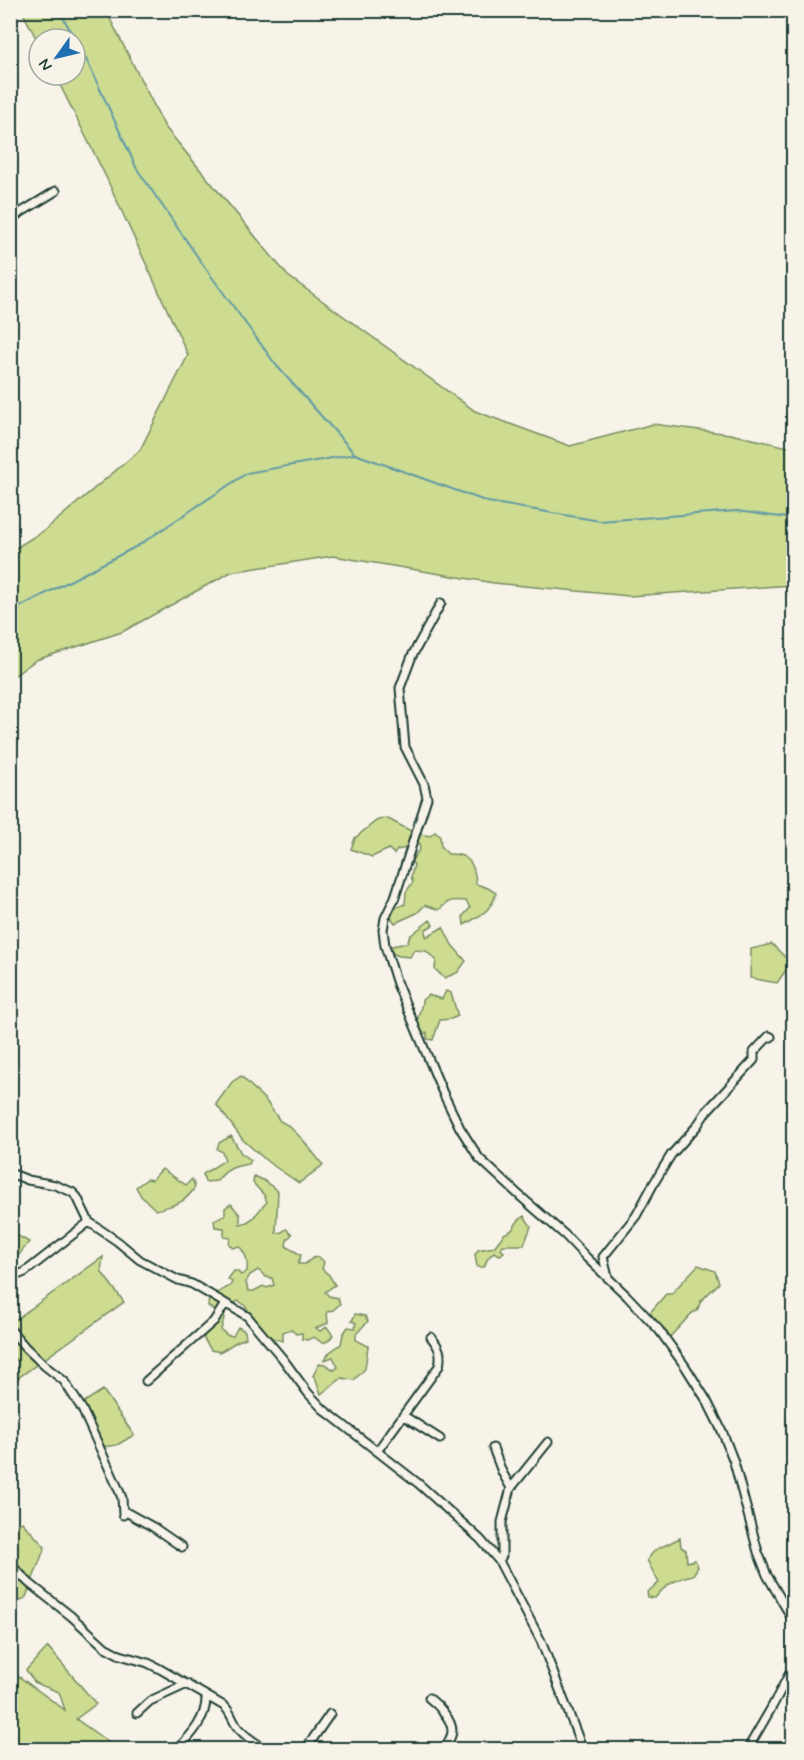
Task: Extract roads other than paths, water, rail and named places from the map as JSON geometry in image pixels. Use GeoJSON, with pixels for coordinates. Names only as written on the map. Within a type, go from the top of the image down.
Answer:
{"type":"FeatureCollection","features":[{"type":"Feature","properties":{"kind":"street"},"geometry":{"type":"LineString","coordinates":[[10,219],[56,191]]}},
{"type":"Feature","properties":{"kind":"street"},"geometry":{"type":"LineString","coordinates":[[441,603],[412,656],[400,688],[405,747],[424,784],[427,798],[386,918],[383,930],[384,946],[413,1025],[443,1093],[471,1147],[488,1167],[565,1235],[659,1330],[707,1401],[734,1462],[758,1552],[767,1575],[794,1622]]}},
{"type":"Feature","properties":{"kind":"street"},"geometry":{"type":"LineString","coordinates":[[608,1277],[603,1257],[636,1216],[671,1155],[697,1126],[706,1112],[754,1060],[754,1052],[769,1036],[771,1037]]}},
{"type":"Feature","properties":{"kind":"street"},"geometry":{"type":"LineString","coordinates":[[10,1173],[72,1192],[77,1197],[89,1222],[140,1260],[178,1280],[192,1284],[251,1320],[302,1386],[323,1409],[419,1484],[487,1546],[499,1562],[543,1646],[583,1749]]}},
{"type":"Feature","properties":{"kind":"street"},"geometry":{"type":"LineString","coordinates":[[10,1278],[25,1272],[89,1222]]}},
{"type":"Feature","properties":{"kind":"street"},"geometry":{"type":"LineString","coordinates":[[146,1381],[208,1327],[225,1304]]}},
{"type":"Feature","properties":{"kind":"street"},"geometry":{"type":"LineString","coordinates":[[10,1329],[25,1347],[64,1381],[74,1397],[107,1461],[122,1498],[124,1513],[153,1527],[182,1547]]}},
{"type":"Feature","properties":{"kind":"street"},"geometry":{"type":"LineString","coordinates":[[378,1450],[439,1366],[440,1350],[431,1337]]}},
{"type":"Feature","properties":{"kind":"street"},"geometry":{"type":"LineString","coordinates":[[404,1416],[440,1439]]}},
{"type":"Feature","properties":{"kind":"street"},"geometry":{"type":"LineString","coordinates":[[499,1562],[502,1556],[502,1522],[511,1488],[548,1442]]}},
{"type":"Feature","properties":{"kind":"street"},"geometry":{"type":"LineString","coordinates":[[493,1448],[511,1488]]}},
{"type":"Feature","properties":{"kind":"street"},"geometry":{"type":"LineString","coordinates":[[10,1564],[105,1647],[120,1655],[148,1663],[229,1710],[240,1730],[267,1749]]}},
{"type":"Feature","properties":{"kind":"street"},"geometry":{"type":"LineString","coordinates":[[747,1749],[794,1665]]}},
{"type":"Feature","properties":{"kind":"street"},"geometry":{"type":"LineString","coordinates":[[137,1713],[150,1701],[187,1684]]}},
{"type":"Feature","properties":{"kind":"street"},"geometry":{"type":"LineString","coordinates":[[206,1696],[206,1710]]}},
{"type":"Feature","properties":{"kind":"street"},"geometry":{"type":"LineString","coordinates":[[429,1698],[439,1707],[451,1727],[451,1735],[443,1749]]}},
{"type":"Feature","properties":{"kind":"street"},"geometry":{"type":"LineString","coordinates":[[176,1749],[199,1723],[206,1710],[216,1703]]}},
{"type":"Feature","properties":{"kind":"street"},"geometry":{"type":"LineString","coordinates":[[305,1749],[330,1714]]}},
{"type":"Feature","properties":{"kind":"waterway"},"geometry":{"type":"LineString","coordinates":[[59,10],[68,27]]}},
{"type":"Feature","properties":{"kind":"waterway"},"geometry":{"type":"LineString","coordinates":[[87,61],[137,169],[276,365],[355,454]]}},
{"type":"Feature","properties":{"kind":"waterway"},"geometry":{"type":"LineString","coordinates":[[10,612],[139,545],[247,473],[355,454],[488,502],[600,521],[737,511],[794,519]]}}]}
